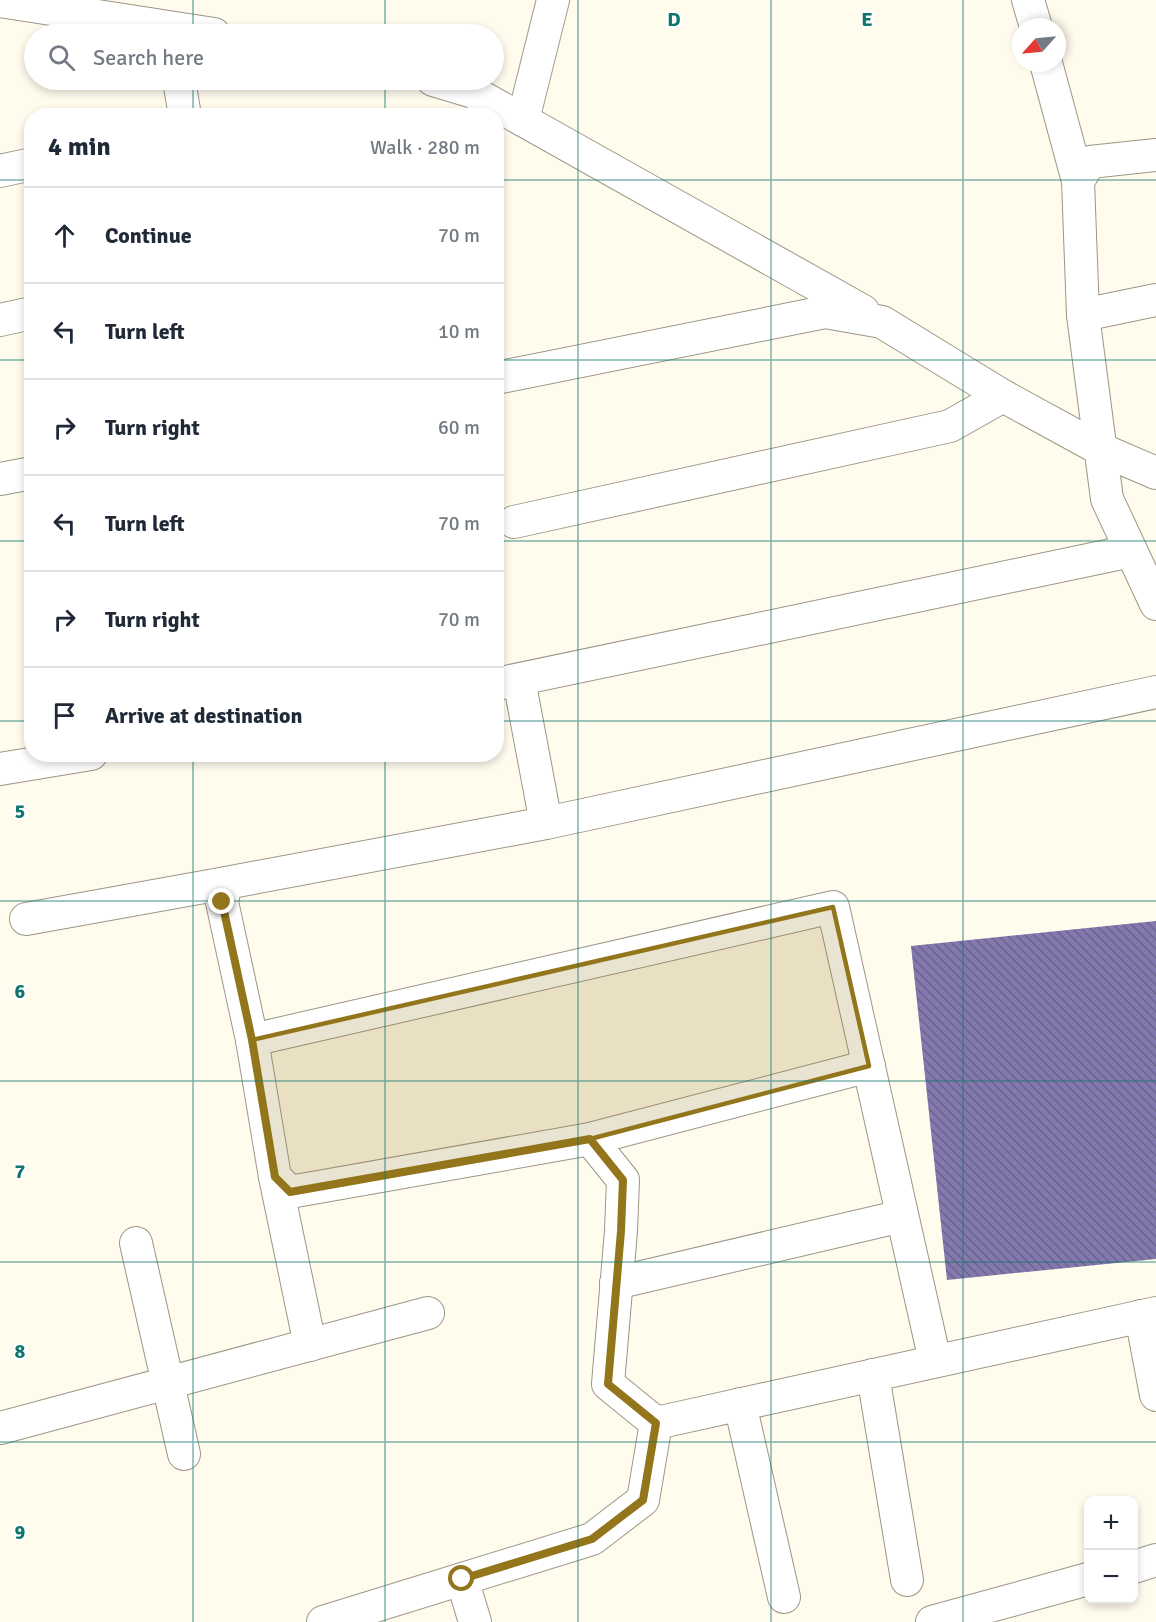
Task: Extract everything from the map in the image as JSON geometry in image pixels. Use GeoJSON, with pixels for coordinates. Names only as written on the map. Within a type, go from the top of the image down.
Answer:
{"type":"FeatureCollection","features":[{"type":"Feature","properties":{"kind":"street"},"geometry":{"type":"LineString","coordinates":[[523,120],[553,0]]}},
{"type":"Feature","properties":{"kind":"street"},"geometry":{"type":"LineString","coordinates":[[1028,0],[1033,18]]}},
{"type":"Feature","properties":{"kind":"street"},"geometry":{"type":"LineString","coordinates":[[0,1],[131,24]]}},
{"type":"Feature","properties":{"kind":"street"},"geometry":{"type":"LineString","coordinates":[[1048,72],[1078,181],[1083,315],[1107,499],[1156,604]]}},
{"type":"Feature","properties":{"kind":"street"},"geometry":{"type":"LineString","coordinates":[[181,90],[184,108]]}},
{"type":"Feature","properties":{"kind":"street"},"geometry":{"type":"LineString","coordinates":[[466,90],[502,108]]}},
{"type":"Feature","properties":{"kind":"street"},"geometry":{"type":"LineString","coordinates":[[504,109],[882,322],[1003,396],[1100,449],[1156,473]]}},
{"type":"Feature","properties":{"kind":"street"},"geometry":{"type":"LineString","coordinates":[[1078,181],[1090,162],[1156,155]]}},
{"type":"Feature","properties":{"kind":"street"},"geometry":{"type":"LineString","coordinates":[[0,171],[24,166]]}},
{"type":"Feature","properties":{"kind":"street"},"geometry":{"type":"LineString","coordinates":[[1083,315],[1156,300]]}},
{"type":"Feature","properties":{"kind":"street"},"geometry":{"type":"LineString","coordinates":[[504,376],[825,312],[882,322]]}},
{"type":"Feature","properties":{"kind":"street"},"geometry":{"type":"LineString","coordinates":[[0,320],[24,315]]}},
{"type":"Feature","properties":{"kind":"street"},"geometry":{"type":"LineString","coordinates":[[514,522],[950,426],[1003,396]]}},
{"type":"Feature","properties":{"kind":"street"},"geometry":{"type":"LineString","coordinates":[[0,479],[24,474]]}},
{"type":"Feature","properties":{"kind":"street"},"geometry":{"type":"LineString","coordinates":[[546,823],[508,682],[1131,551]]}},
{"type":"Feature","properties":{"kind":"street"},"geometry":{"type":"LineString","coordinates":[[26,919],[546,823],[1156,692]]}},
{"type":"Feature","properties":{"kind":"street"},"geometry":{"type":"LineString","coordinates":[[0,769],[42,762]]}},
{"type":"Feature","properties":{"kind":"street"},"geometry":{"type":"LineString","coordinates":[[226,883],[222,902],[252,1040],[275,1177],[310,1345]]}},
{"type":"Feature","properties":{"kind":"street"},"geometry":{"type":"LineString","coordinates":[[252,1040],[833,907],[935,1361]]}},
{"type":"Feature","properties":{"kind":"street"},"geometry":{"type":"LineString","coordinates":[[275,1177],[290,1192],[590,1139],[869,1066]]}},
{"type":"Feature","properties":{"kind":"street"},"geometry":{"type":"LineString","coordinates":[[590,1139],[623,1180],[608,1384],[656,1423]]}},
{"type":"Feature","properties":{"kind":"street"},"geometry":{"type":"LineString","coordinates":[[616,1283],[902,1216]]}},
{"type":"Feature","properties":{"kind":"street"},"geometry":{"type":"LineString","coordinates":[[136,1243],[184,1454]]}},
{"type":"Feature","properties":{"kind":"street"},"geometry":{"type":"LineString","coordinates":[[0,1428],[428,1312]]}},
{"type":"Feature","properties":{"kind":"street"},"geometry":{"type":"LineString","coordinates":[[656,1423],[1148,1315],[1156,1395]]}},
{"type":"Feature","properties":{"kind":"street"},"geometry":{"type":"LineString","coordinates":[[873,1375],[908,1580]]}},
{"type":"Feature","properties":{"kind":"street"},"geometry":{"type":"LineString","coordinates":[[740,1404],[784,1597]]}},
{"type":"Feature","properties":{"kind":"street"},"geometry":{"type":"LineString","coordinates":[[323,1622],[592,1539],[643,1500],[656,1423]]}},
{"type":"Feature","properties":{"kind":"street"},"geometry":{"type":"LineString","coordinates":[[1138,1566],[1156,1560]]}},
{"type":"Feature","properties":{"kind":"street"},"geometry":{"type":"LineString","coordinates":[[462,1579],[475,1622]]}},
{"type":"Feature","properties":{"kind":"street"},"geometry":{"type":"LineString","coordinates":[[933,1622],[1084,1580]]}},
{"type":"Feature","properties":{"kind":"highlighted area"},"geometry":{"type":"Polygon","coordinates":[[[833,907],[869,1066],[590,1139],[290,1192],[275,1177],[252,1040],[833,907]]]}},
{"type":"Feature","properties":{"kind":"building"},"geometry":{"type":"Polygon","coordinates":[[[1156,921],[1156,1259],[947,1280],[911,946],[1156,921]]]}},
{"type":"Feature","properties":{"kind":"route"},"geometry":{"type":"LineString","coordinates":[[222,902],[252,1040],[275,1177],[290,1192],[590,1139],[623,1180],[608,1384],[656,1423],[643,1500],[592,1539],[462,1579]]}}]}
